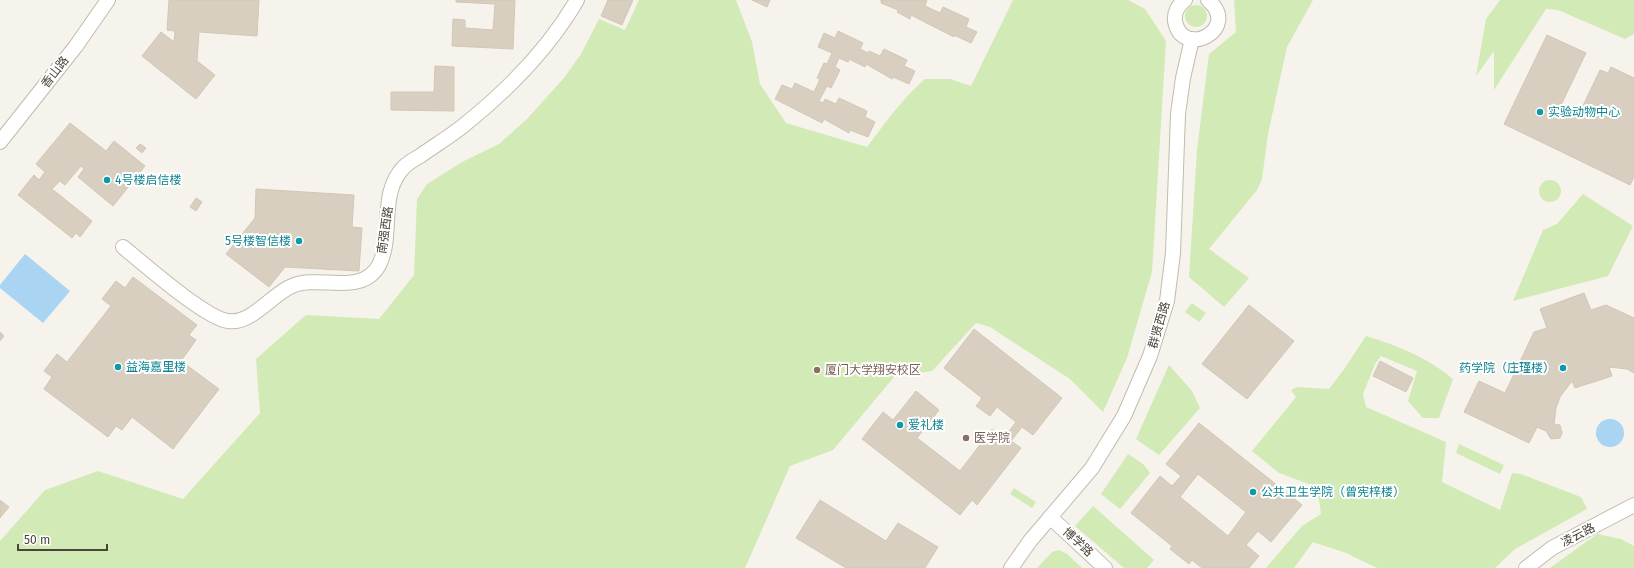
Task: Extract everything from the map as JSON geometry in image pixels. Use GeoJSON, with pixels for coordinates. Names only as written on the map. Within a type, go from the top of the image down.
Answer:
{"type":"FeatureCollection","features":[{"type":"Feature","properties":{"kind":"street","name":"香山路"},"geometry":{"type":"LineString","coordinates":[[0,142],[76,46],[108,0]]}},
{"type":"Feature","properties":{"kind":"street","name":"南强西路"},"geometry":{"type":"LineString","coordinates":[[124,247],[210,315],[229,322],[244,319],[292,286],[304,283],[356,282],[368,277],[379,266],[391,190],[396,178],[405,166],[462,127],[521,75],[561,26],[577,0]]}},
{"type":"Feature","properties":{"kind":"street"},"geometry":{"type":"LineString","coordinates":[[1185,0],[1179,6],[1175,19],[1180,32],[1192,39],[1198,40],[1210,35],[1218,24],[1217,10],[1208,0]]}},
{"type":"Feature","properties":{"kind":"street","name":"群贤西路"},"geometry":{"type":"LineString","coordinates":[[1011,568],[1050,517],[1092,468],[1124,416],[1150,356],[1167,301],[1172,253],[1178,114],[1182,78],[1192,39]]}},
{"type":"Feature","properties":{"kind":"street","name":"凌云路"},"geometry":{"type":"LineString","coordinates":[[1526,568],[1552,548],[1634,505]]}},
{"type":"Feature","properties":{"kind":"street","name":"博学路"},"geometry":{"type":"LineString","coordinates":[[1050,517],[1105,568]]}},
{"type":"Feature","properties":{"kind":"green space"},"geometry":{"type":"Polygon","coordinates":[[[639,0],[736,0],[752,42],[760,84],[786,123],[867,147],[901,103],[925,79],[950,79],[971,86],[1013,0],[1128,0],[1145,9],[1166,41],[1152,272],[1127,358],[1103,412],[1070,379],[990,327],[976,323],[932,371],[894,377],[833,450],[790,466],[745,568],[0,568],[0,541],[45,490],[98,471],[183,499],[260,413],[256,359],[306,315],[379,319],[414,275],[417,199],[427,184],[464,161],[499,144],[527,119],[564,78],[581,54],[599,19],[625,30],[639,0]]]}},
{"type":"Feature","properties":{"kind":"green space"},"geometry":{"type":"Polygon","coordinates":[[[1234,0],[1313,0],[1287,47],[1268,134],[1262,179],[1257,190],[1209,249],[1249,278],[1224,307],[1189,277],[1197,150],[1209,54],[1236,32],[1234,0]]]}},
{"type":"Feature","properties":{"kind":"green space"},"geometry":{"type":"Polygon","coordinates":[[[1500,0],[1634,0],[1634,34],[1625,39],[1558,10],[1546,9],[1494,90],[1494,51],[1476,76],[1486,19],[1500,0]]]}},
{"type":"Feature","properties":{"kind":"green space"},"geometry":{"type":"Polygon","coordinates":[[[1196,5],[1204,8],[1207,16],[1204,24],[1196,27],[1188,24],[1185,16],[1188,8],[1196,5]]]}},
{"type":"Feature","properties":{"kind":"green space"},"geometry":{"type":"Polygon","coordinates":[[[1546,180],[1554,180],[1561,187],[1561,195],[1554,202],[1546,202],[1539,195],[1539,187],[1546,180]]]}},
{"type":"Feature","properties":{"kind":"green space"},"geometry":{"type":"Polygon","coordinates":[[[1583,194],[1633,226],[1608,276],[1513,301],[1543,230],[1557,224],[1583,194]]]}},
{"type":"Feature","properties":{"kind":"green space"},"geometry":{"type":"Polygon","coordinates":[[[1192,303],[1206,313],[1199,322],[1185,312],[1192,303]]]}},
{"type":"Feature","properties":{"kind":"green space"},"geometry":{"type":"Polygon","coordinates":[[[1366,336],[1412,353],[1433,364],[1453,379],[1439,418],[1423,418],[1408,401],[1417,371],[1381,356],[1375,364],[1363,394],[1366,407],[1446,442],[1442,482],[1500,510],[1512,473],[1521,474],[1581,497],[1587,509],[1515,549],[1495,568],[1377,568],[1346,553],[1313,542],[1294,568],[1266,568],[1302,526],[1321,514],[1317,487],[1279,473],[1252,451],[1296,397],[1291,390],[1297,387],[1329,389],[1366,336]]]}},
{"type":"Feature","properties":{"kind":"green space"},"geometry":{"type":"Polygon","coordinates":[[[1169,365],[1192,391],[1200,408],[1159,455],[1136,439],[1169,365]]]}},
{"type":"Feature","properties":{"kind":"green space"},"geometry":{"type":"Polygon","coordinates":[[[1459,444],[1504,465],[1500,474],[1456,453],[1459,444]]]}},
{"type":"Feature","properties":{"kind":"green space"},"geometry":{"type":"Polygon","coordinates":[[[1128,454],[1143,464],[1150,473],[1120,509],[1101,494],[1128,454]]]}},
{"type":"Feature","properties":{"kind":"green space"},"geometry":{"type":"Polygon","coordinates":[[[1014,488],[1036,502],[1032,508],[1010,494],[1014,488]]]}},
{"type":"Feature","properties":{"kind":"green space"},"geometry":{"type":"Polygon","coordinates":[[[1093,506],[1154,560],[1147,568],[1124,568],[1075,526],[1093,506]]]}},
{"type":"Feature","properties":{"kind":"green space"},"geometry":{"type":"Polygon","coordinates":[[[1597,534],[1621,539],[1634,546],[1634,568],[1550,568],[1597,534]]]}},
{"type":"Feature","properties":{"kind":"green space"},"geometry":{"type":"Polygon","coordinates":[[[1059,550],[1067,554],[1082,568],[1037,568],[1052,552],[1059,550]]]}},
{"type":"Feature","properties":{"kind":"water"},"geometry":{"type":"Polygon","coordinates":[[[25,254],[70,291],[43,323],[0,288],[0,285],[25,254]]]}},
{"type":"Feature","properties":{"kind":"water"},"geometry":{"type":"Polygon","coordinates":[[[1610,419],[1620,423],[1624,433],[1620,443],[1610,447],[1600,443],[1596,433],[1600,423],[1610,419]]]}},
{"type":"Feature","properties":{"kind":"building"},"geometry":{"type":"Polygon","coordinates":[[[169,0],[259,0],[257,36],[199,32],[197,61],[215,75],[196,99],[142,56],[161,32],[174,42],[175,31],[167,30],[169,0]]]}},
{"type":"Feature","properties":{"kind":"building"},"geometry":{"type":"Polygon","coordinates":[[[456,0],[515,0],[513,49],[452,46],[453,19],[465,20],[465,28],[493,30],[495,4],[456,2],[456,0]]]}},
{"type":"Feature","properties":{"kind":"building"},"geometry":{"type":"Polygon","coordinates":[[[608,0],[633,0],[622,25],[601,16],[608,0]]]}},
{"type":"Feature","properties":{"kind":"building"},"geometry":{"type":"Polygon","coordinates":[[[752,0],[770,0],[767,7],[752,0]]]}},
{"type":"Feature","properties":{"kind":"building"},"geometry":{"type":"Polygon","coordinates":[[[880,0],[927,0],[925,6],[940,13],[943,7],[969,19],[966,27],[977,32],[971,43],[954,35],[954,37],[911,15],[910,19],[897,12],[898,10],[881,3],[882,1],[880,0]]]}},
{"type":"Feature","properties":{"kind":"building"},"geometry":{"type":"Polygon","coordinates":[[[838,31],[863,43],[860,49],[868,53],[869,51],[880,56],[884,49],[907,60],[904,66],[915,71],[909,84],[893,77],[892,79],[866,64],[865,67],[849,59],[848,62],[839,58],[835,67],[840,70],[831,88],[827,86],[819,101],[823,103],[825,99],[836,104],[839,98],[867,111],[865,117],[875,122],[868,137],[850,130],[849,133],[824,119],[822,123],[775,99],[782,85],[792,89],[795,83],[814,92],[820,79],[817,78],[824,63],[827,64],[832,53],[818,47],[824,33],[835,38],[838,31]]]}},
{"type":"Feature","properties":{"kind":"building","name":"实验动物中心"},"geometry":{"type":"Polygon","coordinates":[[[1547,35],[1586,53],[1560,107],[1578,116],[1600,70],[1608,73],[1611,67],[1634,78],[1634,177],[1630,185],[1504,124],[1547,35]]]}},
{"type":"Feature","properties":{"kind":"building"},"geometry":{"type":"Polygon","coordinates":[[[435,66],[454,67],[454,111],[391,110],[391,92],[434,92],[435,66]]]}},
{"type":"Feature","properties":{"kind":"building","name":"4号楼启信楼"},"geometry":{"type":"Polygon","coordinates":[[[70,123],[106,151],[114,141],[145,166],[113,206],[78,177],[84,169],[81,166],[65,185],[60,181],[52,189],[92,221],[80,237],[76,233],[72,238],[18,195],[34,175],[39,180],[45,172],[36,164],[70,123]]]}},
{"type":"Feature","properties":{"kind":"building"},"geometry":{"type":"Polygon","coordinates":[[[140,144],[146,148],[142,153],[136,148],[140,144]]]}},
{"type":"Feature","properties":{"kind":"building","name":"5号楼智信楼"},"geometry":{"type":"Polygon","coordinates":[[[256,189],[354,195],[352,227],[362,228],[359,271],[285,267],[269,287],[226,254],[255,218],[256,189]]]}},
{"type":"Feature","properties":{"kind":"building"},"geometry":{"type":"Polygon","coordinates":[[[196,198],[202,202],[196,211],[190,207],[196,198]]]}},
{"type":"Feature","properties":{"kind":"building","name":"益海嘉里楼"},"geometry":{"type":"Polygon","coordinates":[[[133,277],[197,325],[189,335],[196,340],[181,361],[219,389],[173,449],[132,417],[122,430],[116,426],[108,437],[44,389],[52,377],[44,371],[57,354],[67,362],[111,306],[102,299],[116,281],[125,288],[133,277]]]}},
{"type":"Feature","properties":{"kind":"building","name":"药学院（庄瑾楼）"},"geometry":{"type":"Polygon","coordinates":[[[1584,293],[1591,310],[1606,305],[1634,318],[1634,373],[1627,369],[1609,367],[1612,376],[1575,388],[1572,381],[1560,397],[1556,408],[1554,424],[1560,425],[1562,433],[1560,438],[1551,439],[1546,431],[1537,427],[1529,443],[1464,412],[1479,381],[1505,393],[1534,332],[1547,328],[1540,309],[1584,293]]]}},
{"type":"Feature","properties":{"kind":"building"},"geometry":{"type":"Polygon","coordinates":[[[1249,305],[1294,341],[1247,399],[1202,364],[1249,305]]]}},
{"type":"Feature","properties":{"kind":"building","name":"爱礼楼"},"geometry":{"type":"Polygon","coordinates":[[[974,329],[1062,398],[1033,435],[1022,427],[1011,441],[1021,448],[977,505],[972,500],[960,515],[862,439],[883,412],[893,420],[916,391],[939,410],[917,438],[960,471],[992,429],[1004,438],[1016,422],[997,407],[990,416],[976,406],[982,398],[944,368],[974,329]]]}},
{"type":"Feature","properties":{"kind":"building"},"geometry":{"type":"Polygon","coordinates":[[[0,332],[4,336],[0,341],[0,332]]]}},
{"type":"Feature","properties":{"kind":"building"},"geometry":{"type":"Polygon","coordinates":[[[1380,361],[1413,378],[1406,392],[1373,376],[1380,361]]]}},
{"type":"Feature","properties":{"kind":"building","name":"公共卫生学院（曾宪梓楼）"},"geometry":{"type":"Polygon","coordinates":[[[1199,423],[1302,505],[1271,542],[1258,531],[1246,545],[1259,556],[1249,568],[1202,568],[1192,560],[1189,564],[1170,549],[1172,546],[1131,513],[1160,476],[1172,486],[1181,476],[1166,464],[1199,423]],[[1198,474],[1180,497],[1228,536],[1246,512],[1198,474]]]}},
{"type":"Feature","properties":{"kind":"building"},"geometry":{"type":"Polygon","coordinates":[[[0,500],[9,507],[0,518],[0,500]]]}},
{"type":"Feature","properties":{"kind":"building"},"geometry":{"type":"Polygon","coordinates":[[[820,500],[886,541],[898,523],[938,547],[925,568],[846,568],[796,538],[820,500]]]}},
{"type":"Feature","properties":{"kind":"place","name":"实验动物中心"},"geometry":{"type":"Point","coordinates":[1540,112]}},
{"type":"Feature","properties":{"kind":"place","name":"4号楼启信楼"},"geometry":{"type":"Point","coordinates":[107,180]}},
{"type":"Feature","properties":{"kind":"place","name":"5号楼智信楼"},"geometry":{"type":"Point","coordinates":[299,241]}},
{"type":"Feature","properties":{"kind":"place","name":"益海嘉里楼"},"geometry":{"type":"Point","coordinates":[118,367]}},
{"type":"Feature","properties":{"kind":"place","name":"药学院（庄瑾楼）"},"geometry":{"type":"Point","coordinates":[1563,368]}},
{"type":"Feature","properties":{"kind":"place","name":"厦门大学翔安校区"},"geometry":{"type":"Point","coordinates":[817,370]}},
{"type":"Feature","properties":{"kind":"place","name":"爱礼楼"},"geometry":{"type":"Point","coordinates":[900,425]}},
{"type":"Feature","properties":{"kind":"place","name":"医学院"},"geometry":{"type":"Point","coordinates":[966,438]}},
{"type":"Feature","properties":{"kind":"place","name":"公共卫生学院（曾宪梓楼）"},"geometry":{"type":"Point","coordinates":[1253,492]}}]}
